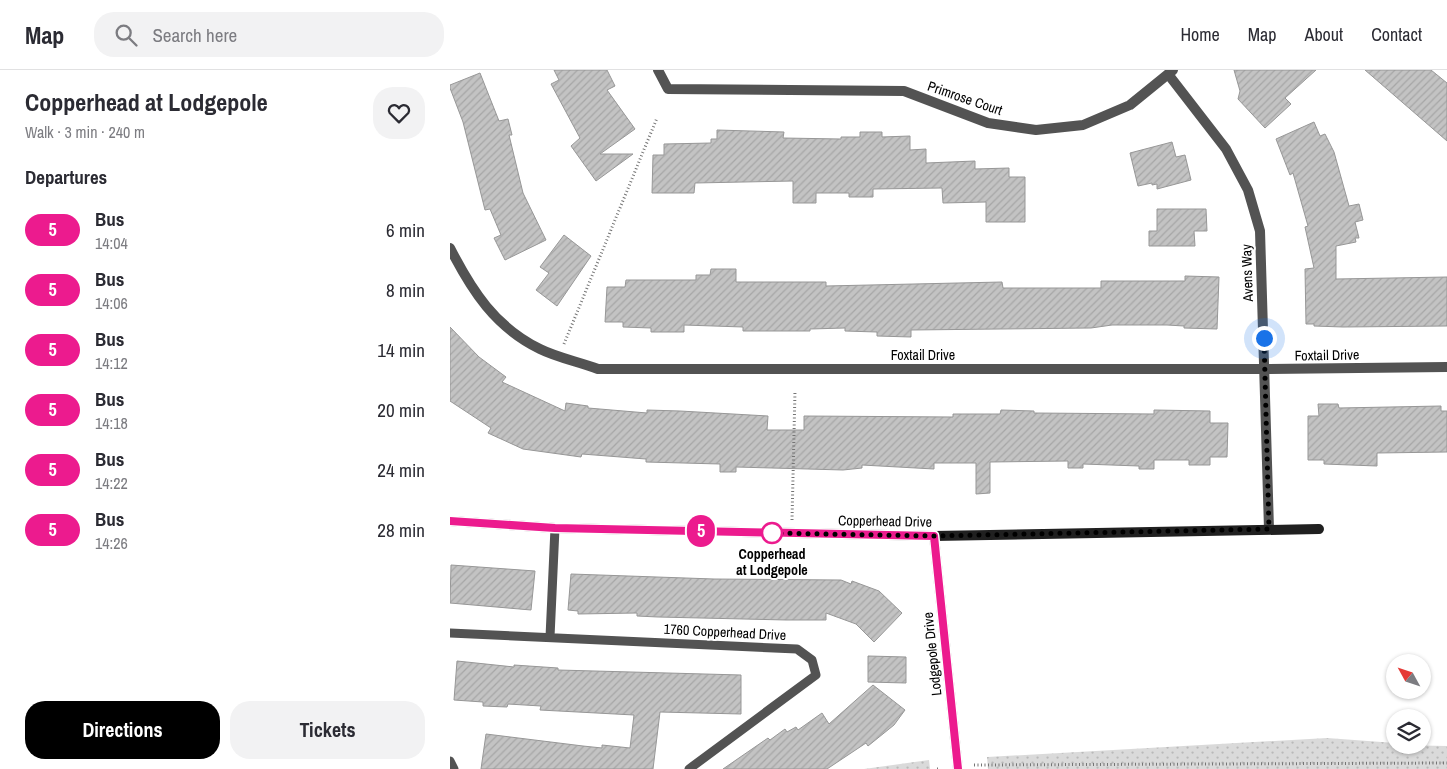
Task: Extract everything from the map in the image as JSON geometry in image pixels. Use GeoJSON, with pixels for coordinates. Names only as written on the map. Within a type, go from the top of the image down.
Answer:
{"type":"FeatureCollection","features":[{"type":"Feature","properties":{"kind":"street","name":"Primrose Court"},"geometry":{"type":"LineString","coordinates":[[658,70],[668,89],[904,91],[988,123],[1036,130],[1083,125],[1130,105],[1170,72]]}},
{"type":"Feature","properties":{"kind":"street","name":"Avens Way"},"geometry":{"type":"LineString","coordinates":[[1170,72],[1226,149],[1248,190],[1260,231],[1269,529]]}},
{"type":"Feature","properties":{"kind":"street","name":"Foxtail Drive"},"geometry":{"type":"LineString","coordinates":[[450,248],[475,294],[505,328],[540,349],[598,369],[1264,369],[1447,367]]}},
{"type":"Feature","properties":{"kind":"street","name":"Copperhead Drive"},"geometry":{"type":"LineString","coordinates":[[450,521],[555,528],[934,536],[1319,529]]}},
{"type":"Feature","properties":{"kind":"street","name":"Lodgepole Drive"},"geometry":{"type":"LineString","coordinates":[[934,536],[958,769]]}},
{"type":"Feature","properties":{"kind":"lane"},"geometry":{"type":"LineString","coordinates":[[550,637],[555,528]]}},
{"type":"Feature","properties":{"kind":"lane","name":"1760 Copperhead Drive"},"geometry":{"type":"LineString","coordinates":[[450,633],[797,649],[812,660],[816,675],[689,769]]}},
{"type":"Feature","properties":{"kind":"lane"},"geometry":{"type":"LineString","coordinates":[[450,761],[454,769]]}},
{"type":"Feature","properties":{"kind":"path"},"geometry":{"type":"LineString","coordinates":[[560,356],[657,118]]}},
{"type":"Feature","properties":{"kind":"path"},"geometry":{"type":"LineString","coordinates":[[792,533],[795,391]]}},
{"type":"Feature","properties":{"kind":"path"},"geometry":{"type":"LineString","coordinates":[[974,765],[1447,763]]}},
{"type":"Feature","properties":{"kind":"shaded area"},"geometry":{"type":"Polygon","coordinates":[[[1327,738],[1386,742],[1386,754],[1431,754],[1431,746],[1447,746],[1447,769],[988,769],[987,757],[1327,738]]]}},
{"type":"Feature","properties":{"kind":"shaded area"},"geometry":{"type":"Polygon","coordinates":[[[929,760],[930,769],[864,769],[929,760]]]}},
{"type":"Feature","properties":{"kind":"building"},"geometry":{"type":"Polygon","coordinates":[[[554,70],[607,70],[615,86],[607,90],[635,129],[600,154],[633,154],[596,181],[571,146],[580,138],[551,84],[559,80],[554,70]]]}},
{"type":"Feature","properties":{"kind":"building"},"geometry":{"type":"Polygon","coordinates":[[[1234,70],[1316,70],[1285,98],[1291,104],[1265,128],[1238,99],[1240,91],[1234,70]]]}},
{"type":"Feature","properties":{"kind":"building"},"geometry":{"type":"Polygon","coordinates":[[[1365,70],[1431,70],[1447,83],[1447,141],[1365,70]]]}},
{"type":"Feature","properties":{"kind":"building"},"geometry":{"type":"Polygon","coordinates":[[[480,73],[499,121],[508,119],[512,135],[509,135],[523,193],[546,240],[505,260],[494,238],[501,235],[490,209],[485,210],[463,122],[450,88],[450,85],[480,73]]]}},
{"type":"Feature","properties":{"kind":"building"},"geometry":{"type":"Polygon","coordinates":[[[1314,122],[1320,136],[1325,134],[1334,152],[1349,206],[1359,204],[1363,220],[1355,222],[1359,238],[1355,238],[1356,242],[1336,246],[1336,279],[1447,277],[1447,326],[1343,327],[1306,324],[1305,269],[1314,268],[1305,227],[1308,226],[1293,173],[1290,175],[1276,139],[1314,122]]]}},
{"type":"Feature","properties":{"kind":"building"},"geometry":{"type":"Polygon","coordinates":[[[717,130],[784,132],[783,138],[841,139],[841,137],[860,137],[860,132],[882,132],[882,137],[910,136],[910,150],[926,149],[926,163],[975,161],[975,169],[1009,168],[1009,177],[1025,177],[1025,222],[986,222],[986,202],[943,203],[942,188],[873,189],[873,197],[849,197],[849,193],[816,193],[816,203],[793,203],[793,181],[695,183],[694,193],[652,193],[653,155],[664,155],[664,144],[711,143],[711,139],[717,139],[717,130]]]}},
{"type":"Feature","properties":{"kind":"building"},"geometry":{"type":"Polygon","coordinates":[[[1172,142],[1176,157],[1185,155],[1191,180],[1157,189],[1157,184],[1152,185],[1152,183],[1138,186],[1130,153],[1172,142]]]}},
{"type":"Feature","properties":{"kind":"building"},"geometry":{"type":"Polygon","coordinates":[[[1157,209],[1206,209],[1207,231],[1194,231],[1195,246],[1149,246],[1149,231],[1157,231],[1157,209]]]}},
{"type":"Feature","properties":{"kind":"building"},"geometry":{"type":"Polygon","coordinates":[[[564,235],[591,256],[557,306],[536,290],[549,273],[540,267],[564,235]]]}},
{"type":"Feature","properties":{"kind":"building"},"geometry":{"type":"Polygon","coordinates":[[[711,269],[736,269],[736,282],[826,282],[826,286],[1002,282],[1003,288],[1101,288],[1101,281],[1185,281],[1185,276],[1219,277],[1217,329],[1184,328],[1184,326],[1167,325],[1112,325],[1091,328],[911,330],[911,337],[877,336],[877,332],[845,331],[845,328],[810,329],[810,331],[743,331],[743,327],[684,325],[684,332],[651,332],[651,328],[623,327],[623,322],[605,322],[607,287],[625,287],[626,280],[696,280],[696,275],[710,275],[711,269]]]}},
{"type":"Feature","properties":{"kind":"building"},"geometry":{"type":"Polygon","coordinates":[[[450,327],[479,357],[506,377],[502,382],[565,411],[566,403],[588,406],[588,408],[647,413],[647,410],[768,416],[767,430],[804,430],[804,416],[953,417],[953,414],[1000,414],[1001,410],[1034,411],[1034,413],[1154,414],[1154,410],[1210,411],[1210,423],[1228,423],[1227,457],[1210,457],[1210,465],[1189,465],[1189,460],[1154,460],[1154,469],[1139,469],[1139,466],[1083,464],[1083,468],[1068,468],[1068,461],[990,462],[990,493],[976,494],[976,463],[934,463],[934,469],[862,465],[862,468],[843,470],[736,467],[736,472],[720,472],[720,464],[646,462],[646,459],[582,454],[581,457],[523,449],[488,433],[491,428],[450,401],[450,327]]]}},
{"type":"Feature","properties":{"kind":"building"},"geometry":{"type":"Polygon","coordinates":[[[1318,404],[1338,404],[1339,408],[1441,406],[1441,411],[1447,411],[1447,452],[1377,453],[1377,466],[1324,464],[1324,460],[1308,460],[1308,416],[1319,416],[1318,404]]]}},
{"type":"Feature","properties":{"kind":"building"},"geometry":{"type":"Polygon","coordinates":[[[451,565],[535,571],[531,610],[450,603],[451,565]]]}},
{"type":"Feature","properties":{"kind":"building"},"geometry":{"type":"Polygon","coordinates":[[[571,574],[714,579],[841,580],[851,584],[852,581],[879,591],[902,613],[874,642],[856,624],[826,613],[826,620],[658,617],[637,616],[637,613],[578,614],[578,611],[568,610],[571,574]]]}},
{"type":"Feature","properties":{"kind":"building"},"geometry":{"type":"Polygon","coordinates":[[[868,656],[906,657],[906,683],[868,682],[868,656]]]}},
{"type":"Feature","properties":{"kind":"building"},"geometry":{"type":"Polygon","coordinates":[[[457,661],[514,667],[514,665],[558,668],[558,670],[741,675],[741,714],[660,712],[653,769],[481,769],[486,734],[602,748],[602,745],[630,748],[634,715],[540,710],[541,706],[508,704],[507,707],[483,706],[483,702],[454,700],[457,661]]]}},
{"type":"Feature","properties":{"kind":"building"},"geometry":{"type":"Polygon","coordinates":[[[873,685],[905,710],[894,725],[868,746],[866,743],[827,769],[723,769],[768,738],[770,740],[785,729],[787,732],[796,727],[798,730],[822,713],[829,724],[873,685]]]}},
{"type":"Feature","properties":{"kind":"bus line","name":"5"},"geometry":{"type":"LineString","coordinates":[[450,521],[555,528],[934,536],[958,769]]}},
{"type":"Feature","properties":{"kind":"place","name":"Copperhead at Lodgepole"},"geometry":{"type":"Point","coordinates":[772,533]}},
{"type":"Feature","properties":{"kind":"route"},"geometry":{"type":"LineString","coordinates":[[772,533],[934,536],[1269,529],[1264,338]]}}]}
